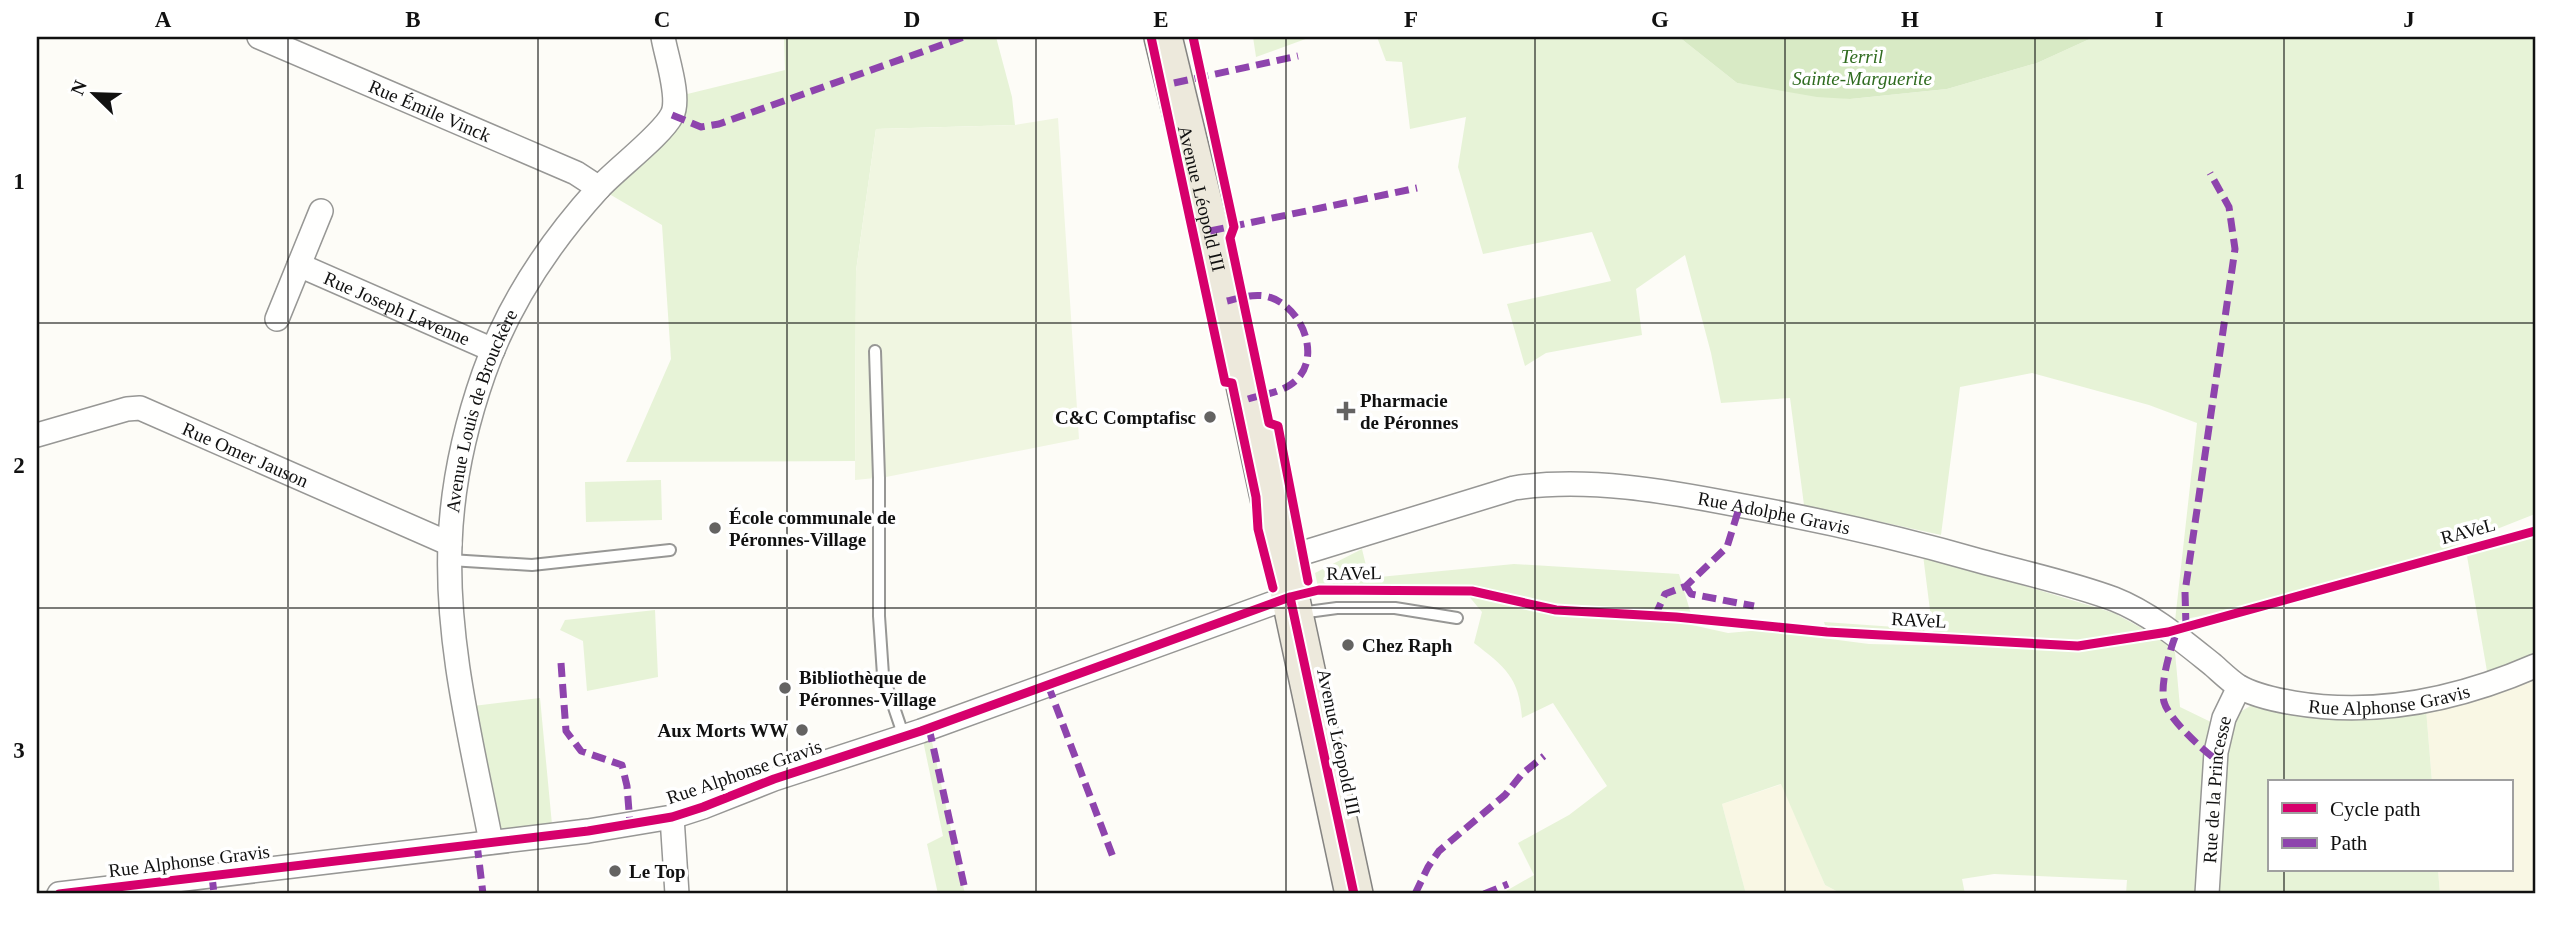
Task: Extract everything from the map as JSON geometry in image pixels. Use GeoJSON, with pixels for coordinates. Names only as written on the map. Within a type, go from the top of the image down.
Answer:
{"type":"FeatureCollection","features":[{"type":"Feature","properties":{"kind":"main road","name":"Avenue Léopold III"},"geometry":{"type":"LineString","coordinates":[[1163,37],[1227,301],[1354,894]]}},
{"type":"Feature","properties":{"kind":"street","name":"Rue Émile Vinck"},"geometry":{"type":"LineString","coordinates":[[259,37],[576,173],[599,188]]}},
{"type":"Feature","properties":{"kind":"street","name":"Avenue Louis de Brouckère"},"geometry":{"type":"LineString","coordinates":[[491,842],[456,654],[450,552],[453,505],[463,446],[493,351],[545,255],[599,188],[672,115],[675,97],[663,37]]}},
{"type":"Feature","properties":{"kind":"street","name":"Rue Joseph Lavenne"},"geometry":{"type":"LineString","coordinates":[[277,319],[321,211]]}},
{"type":"Feature","properties":{"kind":"street","name":"Rue Joseph Lavenne"},"geometry":{"type":"LineString","coordinates":[[299,265],[493,351]]}},
{"type":"Feature","properties":{"kind":"street","name":"Rue Omer Jauson"},"geometry":{"type":"LineString","coordinates":[[37,435],[127,409],[140,408],[450,552]]}},
{"type":"Feature","properties":{"kind":"street","name":"Rue Adolphe Gravis"},"geometry":{"type":"LineString","coordinates":[[1283,559],[1514,488],[1546,484],[1655,490],[1907,540],[2095,593],[2132,607],[2239,687]]}},
{"type":"Feature","properties":{"kind":"street","name":"Rue Alphonse Gravis"},"geometry":{"type":"LineString","coordinates":[[60,894],[588,831],[672,817],[735,796],[774,779],[1292,605]]}},
{"type":"Feature","properties":{"kind":"street","name":"Rue Alphonse Gravis"},"geometry":{"type":"LineString","coordinates":[[2239,687],[2277,700],[2308,705],[2380,708],[2428,701],[2477,688],[2535,666]]}},
{"type":"Feature","properties":{"kind":"street","name":"Rue de la Princesse"},"geometry":{"type":"LineString","coordinates":[[2207,894],[2216,752],[2224,718],[2239,687]]}},
{"type":"Feature","properties":{"kind":"street"},"geometry":{"type":"LineString","coordinates":[[672,817],[677,894]]}},
{"type":"Feature","properties":{"kind":"lane"},"geometry":{"type":"LineString","coordinates":[[875,351],[879,616],[883,675],[904,737]]}},
{"type":"Feature","properties":{"kind":"lane"},"geometry":{"type":"LineString","coordinates":[[450,552],[532,565],[670,550]]}},
{"type":"Feature","properties":{"kind":"lane"},"geometry":{"type":"LineString","coordinates":[[1292,605],[1395,608],[1457,618]]}},
{"type":"Feature","properties":{"kind":"shaded area"},"geometry":{"type":"Polygon","coordinates":[[[2535,673],[2535,894],[2440,894],[2438,872],[2512,872],[2512,780],[2432,780],[2426,709],[2535,673]]]}},
{"type":"Feature","properties":{"kind":"shaded area"},"geometry":{"type":"Polygon","coordinates":[[[1782,784],[1825,885],[1842,894],[1746,894],[1722,804],[1782,784]]]}},
{"type":"Feature","properties":{"kind":"green space"},"geometry":{"type":"Polygon","coordinates":[[[784,37],[996,37],[1012,97],[1015,125],[876,129],[856,271],[855,461],[626,462],[671,359],[662,225],[599,188],[675,97],[785,70],[784,37]]]}},
{"type":"Feature","properties":{"kind":"green space"},"geometry":{"type":"Polygon","coordinates":[[[1253,37],[1311,37],[1256,57],[1253,37]]]}},
{"type":"Feature","properties":{"kind":"green space"},"geometry":{"type":"Polygon","coordinates":[[[1377,37],[1679,37],[1737,83],[1850,99],[1947,89],[2037,63],[2094,37],[2535,37],[2535,514],[2431,555],[2248,607],[2175,621],[2197,423],[2149,405],[2032,373],[1960,387],[1941,535],[1804,505],[1790,398],[1721,403],[1711,353],[1685,255],[1636,289],[1642,335],[1546,353],[1525,366],[1507,304],[1611,281],[1592,232],[1483,254],[1458,167],[1466,117],[1410,129],[1402,62],[1386,61],[1377,37]]]}},
{"type":"Feature","properties":{"kind":"green space","name":"Terril Sainte-Marguerite"},"geometry":{"type":"Polygon","coordinates":[[[1679,37],[2094,37],[2037,63],[1947,89],[1850,99],[1817,97],[1737,83],[1679,37]]]}},
{"type":"Feature","properties":{"kind":"green space"},"geometry":{"type":"Polygon","coordinates":[[[1058,118],[1079,439],[886,477],[855,480],[856,271],[876,129],[1015,125],[1058,118]]]}},
{"type":"Feature","properties":{"kind":"green space"},"geometry":{"type":"Polygon","coordinates":[[[661,480],[662,520],[586,522],[585,482],[661,480]]]}},
{"type":"Feature","properties":{"kind":"green space"},"geometry":{"type":"Polygon","coordinates":[[[2535,525],[2535,656],[2488,677],[2467,556],[2535,525]]]}},
{"type":"Feature","properties":{"kind":"green space"},"geometry":{"type":"Polygon","coordinates":[[[1362,549],[1369,578],[1514,564],[1679,574],[1691,614],[1547,605],[1499,592],[1441,585],[1318,587],[1315,573],[1362,549]]]}},
{"type":"Feature","properties":{"kind":"green space"},"geometry":{"type":"Polygon","coordinates":[[[1923,555],[2114,613],[2145,630],[2080,642],[1933,634],[1923,555]]]}},
{"type":"Feature","properties":{"kind":"green space"},"geometry":{"type":"Polygon","coordinates":[[[1467,594],[1529,610],[1576,616],[1683,623],[1728,633],[1761,630],[1869,644],[2086,649],[2159,638],[2175,652],[2180,707],[2215,724],[2203,894],[2126,894],[2127,880],[1994,874],[1962,879],[1965,894],[1842,894],[1825,885],[1781,784],[1722,804],[1746,894],[1506,894],[1506,891],[1534,875],[1518,843],[1569,815],[1607,786],[1553,703],[1522,718],[1518,692],[1509,674],[1474,643],[1482,612],[1467,594]]]}},
{"type":"Feature","properties":{"kind":"green space"},"geometry":{"type":"Polygon","coordinates":[[[655,610],[658,677],[587,691],[583,641],[560,630],[565,620],[655,610]]]}},
{"type":"Feature","properties":{"kind":"green space"},"geometry":{"type":"Polygon","coordinates":[[[1824,622],[1924,629],[1926,638],[1827,632],[1824,622]]]}},
{"type":"Feature","properties":{"kind":"green space"},"geometry":{"type":"Polygon","coordinates":[[[540,698],[553,835],[491,842],[465,707],[540,698]]]}},
{"type":"Feature","properties":{"kind":"green space"},"geometry":{"type":"Polygon","coordinates":[[[2252,705],[2426,709],[2432,780],[2268,780],[2268,872],[2438,872],[2440,894],[2212,894],[2230,723],[2240,712],[2252,705]]]}},
{"type":"Feature","properties":{"kind":"green space"},"geometry":{"type":"Polygon","coordinates":[[[929,728],[965,894],[938,894],[927,844],[943,836],[921,731],[929,728]]]}},
{"type":"Feature","properties":{"kind":"marked path"},"geometry":{"type":"LineString","coordinates":[[672,115],[701,127],[719,124],[964,37]]}},
{"type":"Feature","properties":{"kind":"marked path"},"geometry":{"type":"LineString","coordinates":[[1174,83],[1298,56]]}},
{"type":"Feature","properties":{"kind":"marked path"},"geometry":{"type":"LineString","coordinates":[[2186,627],[2185,592],[2235,249],[2229,207],[2210,173]]}},
{"type":"Feature","properties":{"kind":"marked path"},"geometry":{"type":"LineString","coordinates":[[1210,231],[1417,188]]}},
{"type":"Feature","properties":{"kind":"marked path"},"geometry":{"type":"LineString","coordinates":[[1227,301],[1255,296],[1265,296],[1278,301],[1290,310],[1305,334],[1308,349],[1301,375],[1285,388],[1248,399]]}},
{"type":"Feature","properties":{"kind":"marked path"},"geometry":{"type":"LineString","coordinates":[[1655,616],[1665,594],[1686,586],[1727,547],[1740,505]]}},
{"type":"Feature","properties":{"kind":"marked path"},"geometry":{"type":"LineString","coordinates":[[1686,586],[1691,594],[1754,606]]}},
{"type":"Feature","properties":{"kind":"marked path"},"geometry":{"type":"LineString","coordinates":[[2175,637],[2164,678],[2164,702],[2179,725],[2215,759]]}},
{"type":"Feature","properties":{"kind":"marked path"},"geometry":{"type":"LineString","coordinates":[[561,663],[566,731],[581,751],[622,765],[627,786],[630,824]]}},
{"type":"Feature","properties":{"kind":"marked path"},"geometry":{"type":"LineString","coordinates":[[1048,685],[1113,857]]}},
{"type":"Feature","properties":{"kind":"marked path"},"geometry":{"type":"LineString","coordinates":[[929,728],[966,894]]}},
{"type":"Feature","properties":{"kind":"marked path"},"geometry":{"type":"LineString","coordinates":[[1415,894],[1439,851],[1505,795],[1522,774],[1544,756]]}},
{"type":"Feature","properties":{"kind":"marked path"},"geometry":{"type":"LineString","coordinates":[[477,844],[483,894]]}},
{"type":"Feature","properties":{"kind":"marked path"},"geometry":{"type":"LineString","coordinates":[[212,876],[214,894]]}},
{"type":"Feature","properties":{"kind":"marked path"},"geometry":{"type":"LineString","coordinates":[[1484,894],[1508,884]]}},
{"type":"Feature","properties":{"kind":"cycle path"},"geometry":{"type":"LineString","coordinates":[[1151,37],[1225,382],[1232,383],[1256,497],[1258,529],[1273,588]]}},
{"type":"Feature","properties":{"kind":"cycle path"},"geometry":{"type":"LineString","coordinates":[[1193,37],[1234,227],[1230,238],[1269,423],[1278,426],[1308,581]]}},
{"type":"Feature","properties":{"kind":"cycle path","name":"RAVeL"},"geometry":{"type":"LineString","coordinates":[[59,894],[588,831],[672,817],[774,779],[921,731],[1290,597],[1319,590],[1472,591],[1556,610],[1676,617],[1827,632],[2078,646],[2168,632],[2535,531]]}},
{"type":"Feature","properties":{"kind":"cycle path"},"geometry":{"type":"LineString","coordinates":[[1290,597],[1354,894]]}},
{"type":"Feature","properties":{"kind":"place","name":"Pharmacie de Péronnes"},"geometry":{"type":"Point","coordinates":[1346,411]}},
{"type":"Feature","properties":{"kind":"place","name":"C&C Comptafisc"},"geometry":{"type":"Point","coordinates":[1210,417]}},
{"type":"Feature","properties":{"kind":"place","name":"École communale de Péronnes-Village"},"geometry":{"type":"Point","coordinates":[715,528]}},
{"type":"Feature","properties":{"kind":"place","name":"Chez Raph"},"geometry":{"type":"Point","coordinates":[1348,645]}},
{"type":"Feature","properties":{"kind":"place","name":"Bibliothèque de Péronnes-Village"},"geometry":{"type":"Point","coordinates":[785,688]}},
{"type":"Feature","properties":{"kind":"place","name":"Aux Morts WW"},"geometry":{"type":"Point","coordinates":[802,730]}},
{"type":"Feature","properties":{"kind":"place","name":"Le Top"},"geometry":{"type":"Point","coordinates":[615,871]}}]}
